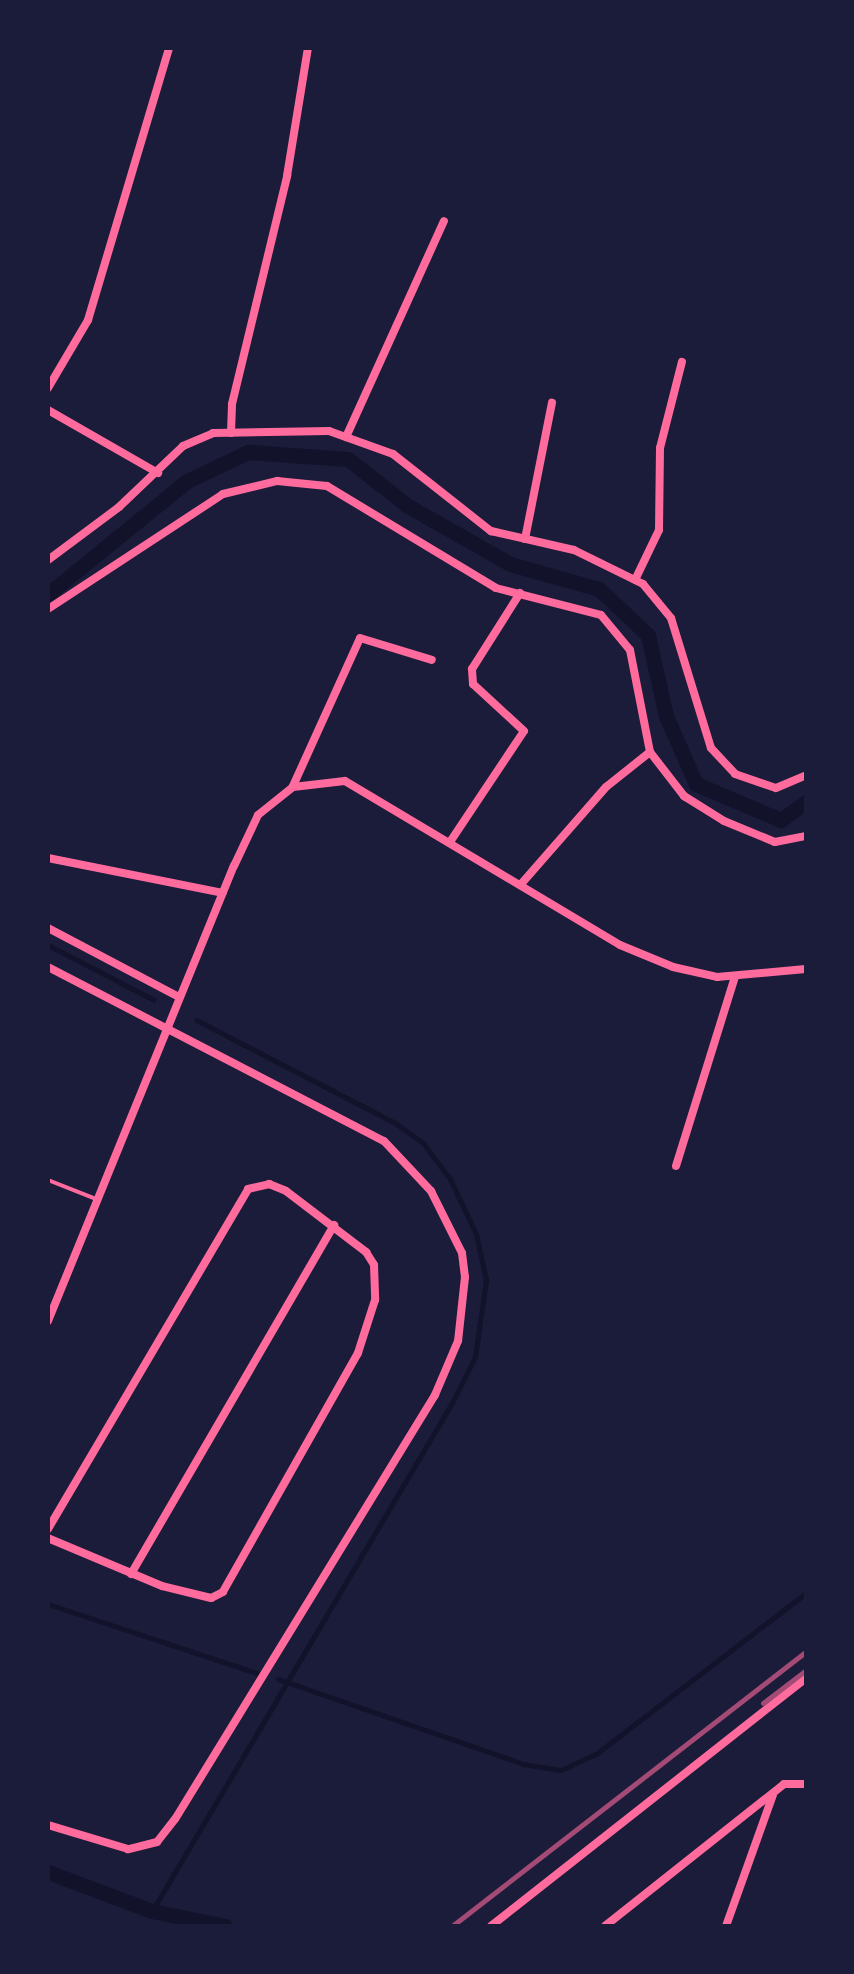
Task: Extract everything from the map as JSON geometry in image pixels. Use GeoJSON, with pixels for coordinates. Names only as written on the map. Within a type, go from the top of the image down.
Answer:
{"type":"FeatureCollection","features":[{"type":"Feature","properties":{"kind":"street"},"geometry":{"type":"LineString","coordinates":[[48,388],[88,320],[168,48]]}},
{"type":"Feature","properties":{"kind":"street"},"geometry":{"type":"LineString","coordinates":[[231,434],[232,404],[286,176],[308,48]]}},
{"type":"Feature","properties":{"kind":"street"},"geometry":{"type":"LineString","coordinates":[[346,437],[444,222]]}},
{"type":"Feature","properties":{"kind":"street"},"geometry":{"type":"LineString","coordinates":[[635,580],[659,530],[660,448],[682,362]]}},
{"type":"Feature","properties":{"kind":"street"},"geometry":{"type":"LineString","coordinates":[[526,539],[552,403]]}},
{"type":"Feature","properties":{"kind":"street"},"geometry":{"type":"LineString","coordinates":[[48,410],[158,472]]}},
{"type":"Feature","properties":{"kind":"street"},"geometry":{"type":"LineString","coordinates":[[48,560],[158,472],[183,446],[280,427],[346,437],[393,454],[491,531],[574,550],[635,580],[671,618],[710,748],[735,774],[776,788],[806,775]]}},
{"type":"Feature","properties":{"kind":"street"},"geometry":{"type":"LineString","coordinates":[[48,609],[223,494],[277,481],[327,486],[480,579],[601,615],[630,650],[655,767],[684,796],[724,822],[774,842],[806,836]]}},
{"type":"Feature","properties":{"kind":"street"},"geometry":{"type":"LineString","coordinates":[[450,842],[524,731],[473,684],[472,669],[520,593]]}},
{"type":"Feature","properties":{"kind":"street"},"geometry":{"type":"LineString","coordinates":[[48,1321],[179,997],[258,815],[293,787],[360,638],[432,660]]}},
{"type":"Feature","properties":{"kind":"street"},"geometry":{"type":"LineString","coordinates":[[521,884],[606,786],[650,752]]}},
{"type":"Feature","properties":{"kind":"street"},"geometry":{"type":"LineString","coordinates":[[293,787],[345,781],[620,945],[673,968],[735,977],[806,968]]}},
{"type":"Feature","properties":{"kind":"street"},"geometry":{"type":"LineString","coordinates":[[48,858],[223,893]]}},
{"type":"Feature","properties":{"kind":"street"},"geometry":{"type":"LineString","coordinates":[[48,928],[179,997]]}},
{"type":"Feature","properties":{"kind":"street"},"geometry":{"type":"LineString","coordinates":[[48,967],[354,1123],[405,1158],[432,1190],[462,1252],[463,1319],[435,1394],[157,1842],[128,1849],[48,1825]]}},
{"type":"Feature","properties":{"kind":"street"},"geometry":{"type":"LineString","coordinates":[[676,1166],[735,977]]}},
{"type":"Feature","properties":{"kind":"street"},"geometry":{"type":"LineString","coordinates":[[48,1529],[238,1198],[269,1184],[334,1225],[374,1265],[374,1312],[358,1353],[228,1584],[211,1598],[131,1574],[48,1538]]}},
{"type":"Feature","properties":{"kind":"street"},"geometry":{"type":"LineString","coordinates":[[131,1574],[334,1225]]}},
{"type":"Feature","properties":{"kind":"street"},"geometry":{"type":"LineString","coordinates":[[491,1926],[806,1678]]}},
{"type":"Feature","properties":{"kind":"street"},"geometry":{"type":"LineString","coordinates":[[605,1926],[784,1784],[806,1784]]}},
{"type":"Feature","properties":{"kind":"street"},"geometry":{"type":"LineString","coordinates":[[726,1926],[773,1794]]}},
{"type":"Feature","properties":{"kind":"lane"},"geometry":{"type":"LineString","coordinates":[[48,1180],[96,1198]]}},
{"type":"Feature","properties":{"kind":"waterway"},"geometry":{"type":"LineString","coordinates":[[48,594],[187,481],[248,452],[348,459],[408,506],[510,564],[599,589],[648,635],[666,716],[696,784],[781,820],[806,802]]}},
{"type":"Feature","properties":{"kind":"waterway"},"geometry":{"type":"LineString","coordinates":[[48,945],[154,1000]]}},
{"type":"Feature","properties":{"kind":"waterway"},"geometry":{"type":"LineString","coordinates":[[152,1911],[453,1401],[475,1357],[486,1280],[476,1234],[450,1179],[423,1143],[397,1124],[196,1020]]}},
{"type":"Feature","properties":{"kind":"waterway"},"geometry":{"type":"LineString","coordinates":[[278,1679],[523,1764],[561,1770],[596,1754],[806,1593]]}},
{"type":"Feature","properties":{"kind":"waterway"},"geometry":{"type":"LineString","coordinates":[[48,1604],[257,1673]]}},
{"type":"Feature","properties":{"kind":"waterway"},"geometry":{"type":"LineString","coordinates":[[48,1872],[152,1911],[225,1926]]}},
{"type":"Feature","properties":{"kind":"railway"},"geometry":{"type":"LineString","coordinates":[[452,1926],[806,1651]]}},
{"type":"Feature","properties":{"kind":"railway"},"geometry":{"type":"LineString","coordinates":[[763,1703],[806,1670]]}}]}
